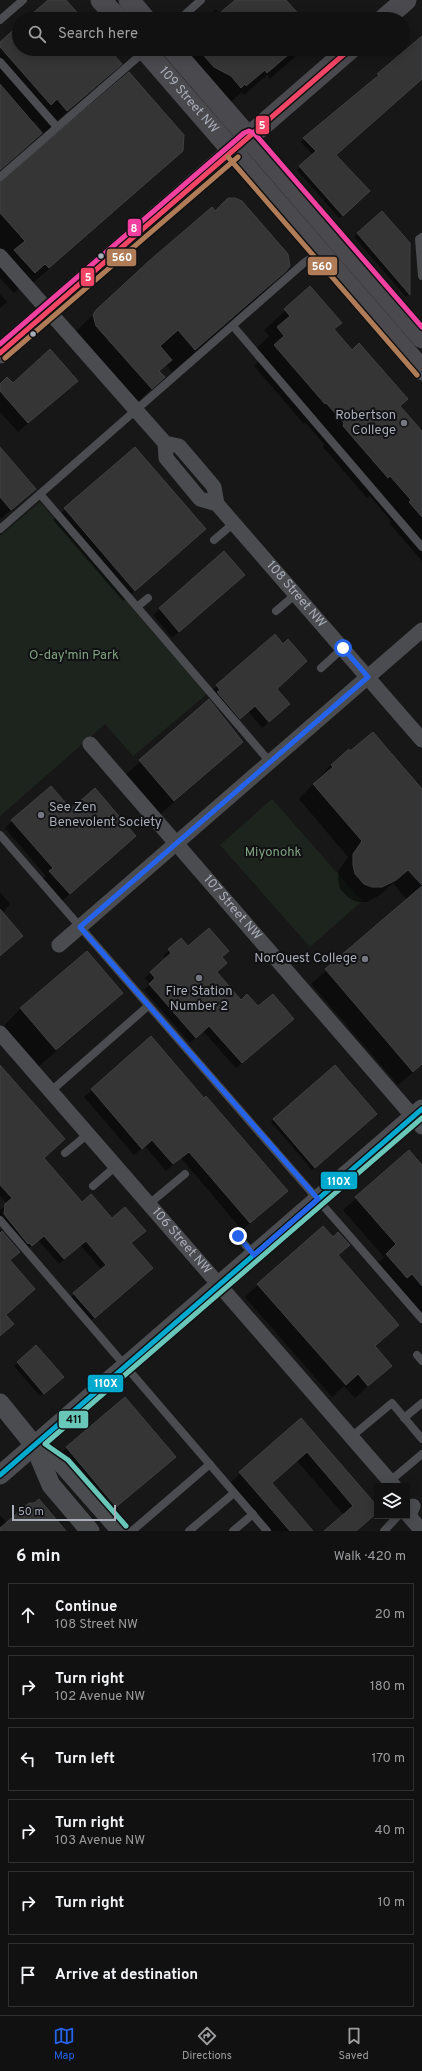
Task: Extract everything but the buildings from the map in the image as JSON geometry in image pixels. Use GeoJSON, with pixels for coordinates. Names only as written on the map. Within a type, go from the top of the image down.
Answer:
{"type":"FeatureCollection","features":[{"type":"Feature","properties":{"kind":"main road"},"geometry":{"type":"LineString","coordinates":[[101,0],[112,12]]}},
{"type":"Feature","properties":{"kind":"main road"},"geometry":{"type":"LineString","coordinates":[[129,0],[139,12]]}},
{"type":"Feature","properties":{"kind":"main road"},"geometry":{"type":"LineString","coordinates":[[392,12],[406,0]]}},
{"type":"Feature","properties":{"kind":"main road","name":"109 Street NW"},"geometry":{"type":"LineString","coordinates":[[150,56],[319,253],[422,370]]}},
{"type":"Feature","properties":{"kind":"main road","name":"109 Street NW"},"geometry":{"type":"LineString","coordinates":[[178,56],[422,338]]}},
{"type":"Feature","properties":{"kind":"main road"},"geometry":{"type":"LineString","coordinates":[[0,353],[342,56]]}},
{"type":"Feature","properties":{"kind":"street","name":"108 Street NW"},"geometry":{"type":"LineString","coordinates":[[0,256],[164,443],[179,446],[214,487],[217,504],[422,740]]}},
{"type":"Feature","properties":{"kind":"street"},"geometry":{"type":"LineString","coordinates":[[59,945],[422,630]]}},
{"type":"Feature","properties":{"kind":"street","name":"107 Street NW"},"geometry":{"type":"LineString","coordinates":[[90,744],[176,844],[419,1117]]}},
{"type":"Feature","properties":{"kind":"street","name":"106 Street NW"},"geometry":{"type":"LineString","coordinates":[[2,1039],[51,1091],[391,1483]]}},
{"type":"Feature","properties":{"kind":"street"},"geometry":{"type":"LineString","coordinates":[[0,1475],[318,1199],[419,1117]]}},
{"type":"Feature","properties":{"kind":"street"},"geometry":{"type":"LineString","coordinates":[[0,1403],[34,1445],[51,1485],[90,1531]]}},
{"type":"Feature","properties":{"kind":"street"},"geometry":{"type":"LineString","coordinates":[[34,1445],[63,1465],[121,1531]]}},
{"type":"Feature","properties":{"kind":"street"},"geometry":{"type":"LineString","coordinates":[[412,1503],[409,1516],[422,1531]]}},
{"type":"Feature","properties":{"kind":"lane"},"geometry":{"type":"LineString","coordinates":[[0,20],[23,0]]}},
{"type":"Feature","properties":{"kind":"lane"},"geometry":{"type":"LineString","coordinates":[[188,12],[202,0]]}},
{"type":"Feature","properties":{"kind":"lane"},"geometry":{"type":"LineString","coordinates":[[0,177],[138,56]]}},
{"type":"Feature","properties":{"kind":"lane"},"geometry":{"type":"LineString","coordinates":[[0,62],[57,127]]}},
{"type":"Feature","properties":{"kind":"lane"},"geometry":{"type":"LineString","coordinates":[[422,237],[419,239],[422,276]]}},
{"type":"Feature","properties":{"kind":"lane"},"geometry":{"type":"LineString","coordinates":[[0,529],[136,412],[305,262],[319,253]]}},
{"type":"Feature","properties":{"kind":"lane"},"geometry":{"type":"LineString","coordinates":[[233,326],[422,548]]}},
{"type":"Feature","properties":{"kind":"lane"},"geometry":{"type":"LineString","coordinates":[[40,494],[137,607],[201,677],[245,734],[270,762]]}},
{"type":"Feature","properties":{"kind":"lane"},"geometry":{"type":"LineString","coordinates":[[214,540],[234,523]]}},
{"type":"Feature","properties":{"kind":"lane"},"geometry":{"type":"LineString","coordinates":[[276,611],[296,594]]}},
{"type":"Feature","properties":{"kind":"lane"},"geometry":{"type":"LineString","coordinates":[[137,607],[148,598]]}},
{"type":"Feature","properties":{"kind":"lane"},"geometry":{"type":"LineString","coordinates":[[321,668],[343,648]]}},
{"type":"Feature","properties":{"kind":"lane"},"geometry":{"type":"LineString","coordinates":[[245,734],[252,727]]}},
{"type":"Feature","properties":{"kind":"lane"},"geometry":{"type":"LineString","coordinates":[[0,835],[422,1319]]}},
{"type":"Feature","properties":{"kind":"lane"},"geometry":{"type":"LineString","coordinates":[[51,1091],[148,1006]]}},
{"type":"Feature","properties":{"kind":"lane"},"geometry":{"type":"LineString","coordinates":[[65,1153],[88,1134]]}},
{"type":"Feature","properties":{"kind":"lane"},"geometry":{"type":"LineString","coordinates":[[93,1186],[116,1166]]}},
{"type":"Feature","properties":{"kind":"lane"},"geometry":{"type":"LineString","coordinates":[[149,1204],[185,1174]]}},
{"type":"Feature","properties":{"kind":"lane"},"geometry":{"type":"LineString","coordinates":[[0,1220],[267,1531]]}},
{"type":"Feature","properties":{"kind":"lane"},"geometry":{"type":"LineString","coordinates":[[235,1233],[254,1255]]}},
{"type":"Feature","properties":{"kind":"lane"},"geometry":{"type":"LineString","coordinates":[[351,1437],[392,1402],[422,1439]]}},
{"type":"Feature","properties":{"kind":"lane"},"geometry":{"type":"LineString","coordinates":[[404,1418],[422,1404]]}},
{"type":"Feature","properties":{"kind":"lane"},"geometry":{"type":"LineString","coordinates":[[393,1483],[422,1454]]}},
{"type":"Feature","properties":{"kind":"lane"},"geometry":{"type":"LineString","coordinates":[[132,1531],[210,1464]]}},
{"type":"Feature","properties":{"kind":"lane"},"geometry":{"type":"LineString","coordinates":[[189,1531],[234,1492]]}},
{"type":"Feature","properties":{"kind":"lane"},"geometry":{"type":"LineString","coordinates":[[233,1531],[253,1514]]}},
{"type":"Feature","properties":{"kind":"lane"},"geometry":{"type":"LineString","coordinates":[[388,1530],[396,1519]]}},
{"type":"Feature","properties":{"kind":"green space","name":"O-day'min Park"},"geometry":{"type":"Polygon","coordinates":[[[40,502],[207,694],[133,756],[105,724],[0,816],[0,536],[40,502]]]}},
{"type":"Feature","properties":{"kind":"green space","name":"Miyonohk"},"geometry":{"type":"Polygon","coordinates":[[[272,799],[362,901],[310,947],[220,845],[272,799]]]}},
{"type":"Feature","properties":{"kind":"transit line","name":"5"},"geometry":{"type":"LineString","coordinates":[[0,353],[342,56]]}},
{"type":"Feature","properties":{"kind":"transit line","name":"8"},"geometry":{"type":"LineString","coordinates":[[0,344],[244,133],[249,131],[254,133],[422,327]]}},
{"type":"Feature","properties":{"kind":"transit line","name":"560"},"geometry":{"type":"LineString","coordinates":[[228,157],[417,375]]}},
{"type":"Feature","properties":{"kind":"transit line","name":"560"},"geometry":{"type":"LineString","coordinates":[[5,358],[238,157]]}},
{"type":"Feature","properties":{"kind":"transit line","name":"110X"},"geometry":{"type":"LineString","coordinates":[[0,1475],[422,1109]]}},
{"type":"Feature","properties":{"kind":"transit line","name":"411"},"geometry":{"type":"LineString","coordinates":[[126,1526],[68,1460],[45,1444],[422,1118]]}},
{"type":"Feature","properties":{"kind":"place","name":"Robertson College"},"geometry":{"type":"Point","coordinates":[404,423]}},
{"type":"Feature","properties":{"kind":"place","name":"See Zen Benevolent Society"},"geometry":{"type":"Point","coordinates":[41,815]}},
{"type":"Feature","properties":{"kind":"place","name":"NorQuest College"},"geometry":{"type":"Point","coordinates":[365,959]}},
{"type":"Feature","properties":{"kind":"place","name":"Fire Station Number 2"},"geometry":{"type":"Point","coordinates":[199,978]}},
{"type":"Feature","properties":{"kind":"route"},"geometry":{"type":"LineString","coordinates":[[238,1236],[254,1255],[318,1199],[80,927],[368,677],[343,648]]}}]}
